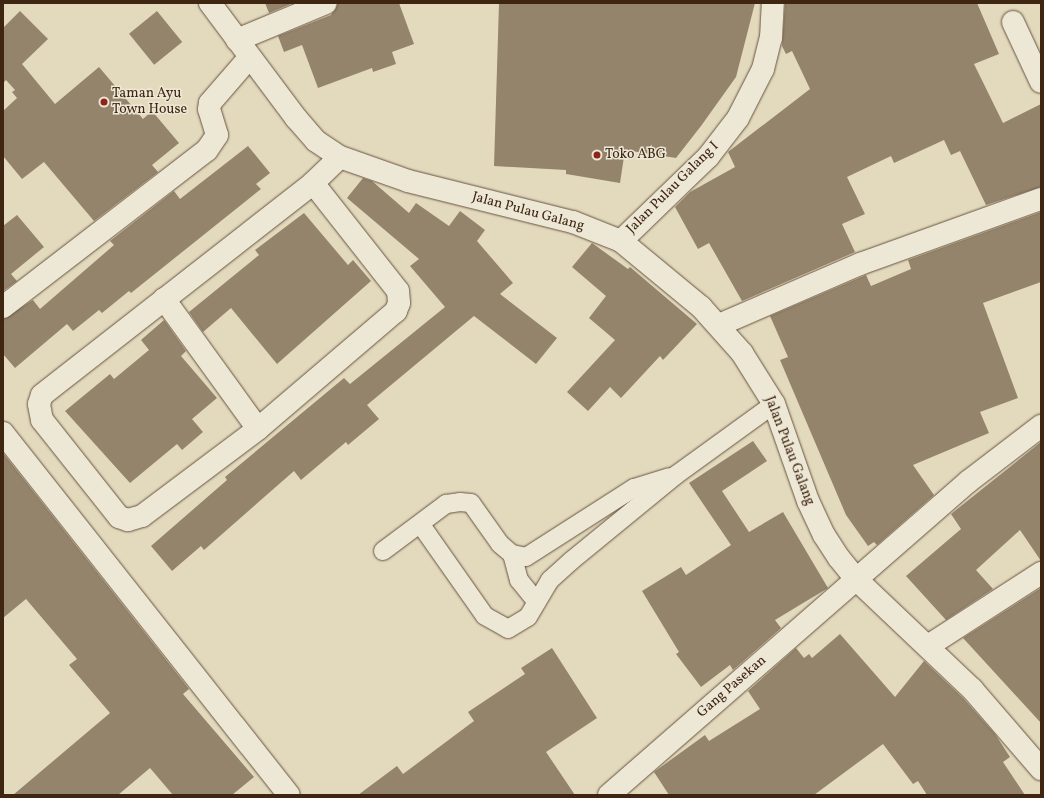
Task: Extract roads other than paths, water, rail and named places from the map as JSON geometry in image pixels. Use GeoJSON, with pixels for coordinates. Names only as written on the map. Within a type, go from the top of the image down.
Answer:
{"type":"FeatureCollection","features":[{"type":"Feature","properties":{"kind":"street","name":"Jalan Pulau Galang"},"geometry":{"type":"LineString","coordinates":[[210,3],[249,58],[316,141],[340,157],[408,181],[573,222],[621,241],[678,286],[719,325],[742,352],[774,404],[821,529],[856,579],[972,689],[1041,769]]}},
{"type":"Feature","properties":{"kind":"street"},"geometry":{"type":"LineString","coordinates":[[237,40],[326,3]]}},
{"type":"Feature","properties":{"kind":"street","name":"Jalan Pulau Galang I"},"geometry":{"type":"LineString","coordinates":[[621,241],[708,157],[738,118],[763,69],[771,38],[773,3]]}},
{"type":"Feature","properties":{"kind":"street"},"geometry":{"type":"LineString","coordinates":[[1013,22],[1041,82]]}},
{"type":"Feature","properties":{"kind":"street"},"geometry":{"type":"LineString","coordinates":[[3,307],[207,150],[217,135],[209,109],[210,103],[249,58]]}},
{"type":"Feature","properties":{"kind":"street"},"geometry":{"type":"LineString","coordinates":[[313,182],[398,291],[399,303],[389,318],[258,429],[142,516],[128,520],[119,517],[42,420],[38,410],[42,394],[313,182],[340,157]]}},
{"type":"Feature","properties":{"kind":"street"},"geometry":{"type":"LineString","coordinates":[[719,325],[854,266],[1041,199]]}},
{"type":"Feature","properties":{"kind":"street"},"geometry":{"type":"LineString","coordinates":[[164,299],[258,429]]}},
{"type":"Feature","properties":{"kind":"street","name":"Gang Pasekan"},"geometry":{"type":"LineString","coordinates":[[609,795],[968,481],[1041,426]]}},
{"type":"Feature","properties":{"kind":"street"},"geometry":{"type":"LineString","coordinates":[[3,433],[289,795]]}},
{"type":"Feature","properties":{"kind":"street"},"geometry":{"type":"LineString","coordinates":[[928,646],[1041,573]]}},
{"type":"Feature","properties":{"kind":"lane"},"geometry":{"type":"LineString","coordinates":[[421,525],[485,616],[508,629],[528,617],[550,580],[676,475],[774,404]]}},
{"type":"Feature","properties":{"kind":"lane"},"geometry":{"type":"LineString","coordinates":[[383,551],[421,525],[446,504],[471,504],[500,544],[512,554],[526,557],[634,488],[676,475]]}},
{"type":"Feature","properties":{"kind":"lane"},"geometry":{"type":"LineString","coordinates":[[512,554],[519,580],[537,602]]}},
{"type":"Feature","properties":{"kind":"place","name":"Taman Ayu Town House"},"geometry":{"type":"Point","coordinates":[104,102]}},
{"type":"Feature","properties":{"kind":"place","name":"Toko ABG"},"geometry":{"type":"Point","coordinates":[597,155]}}]}
